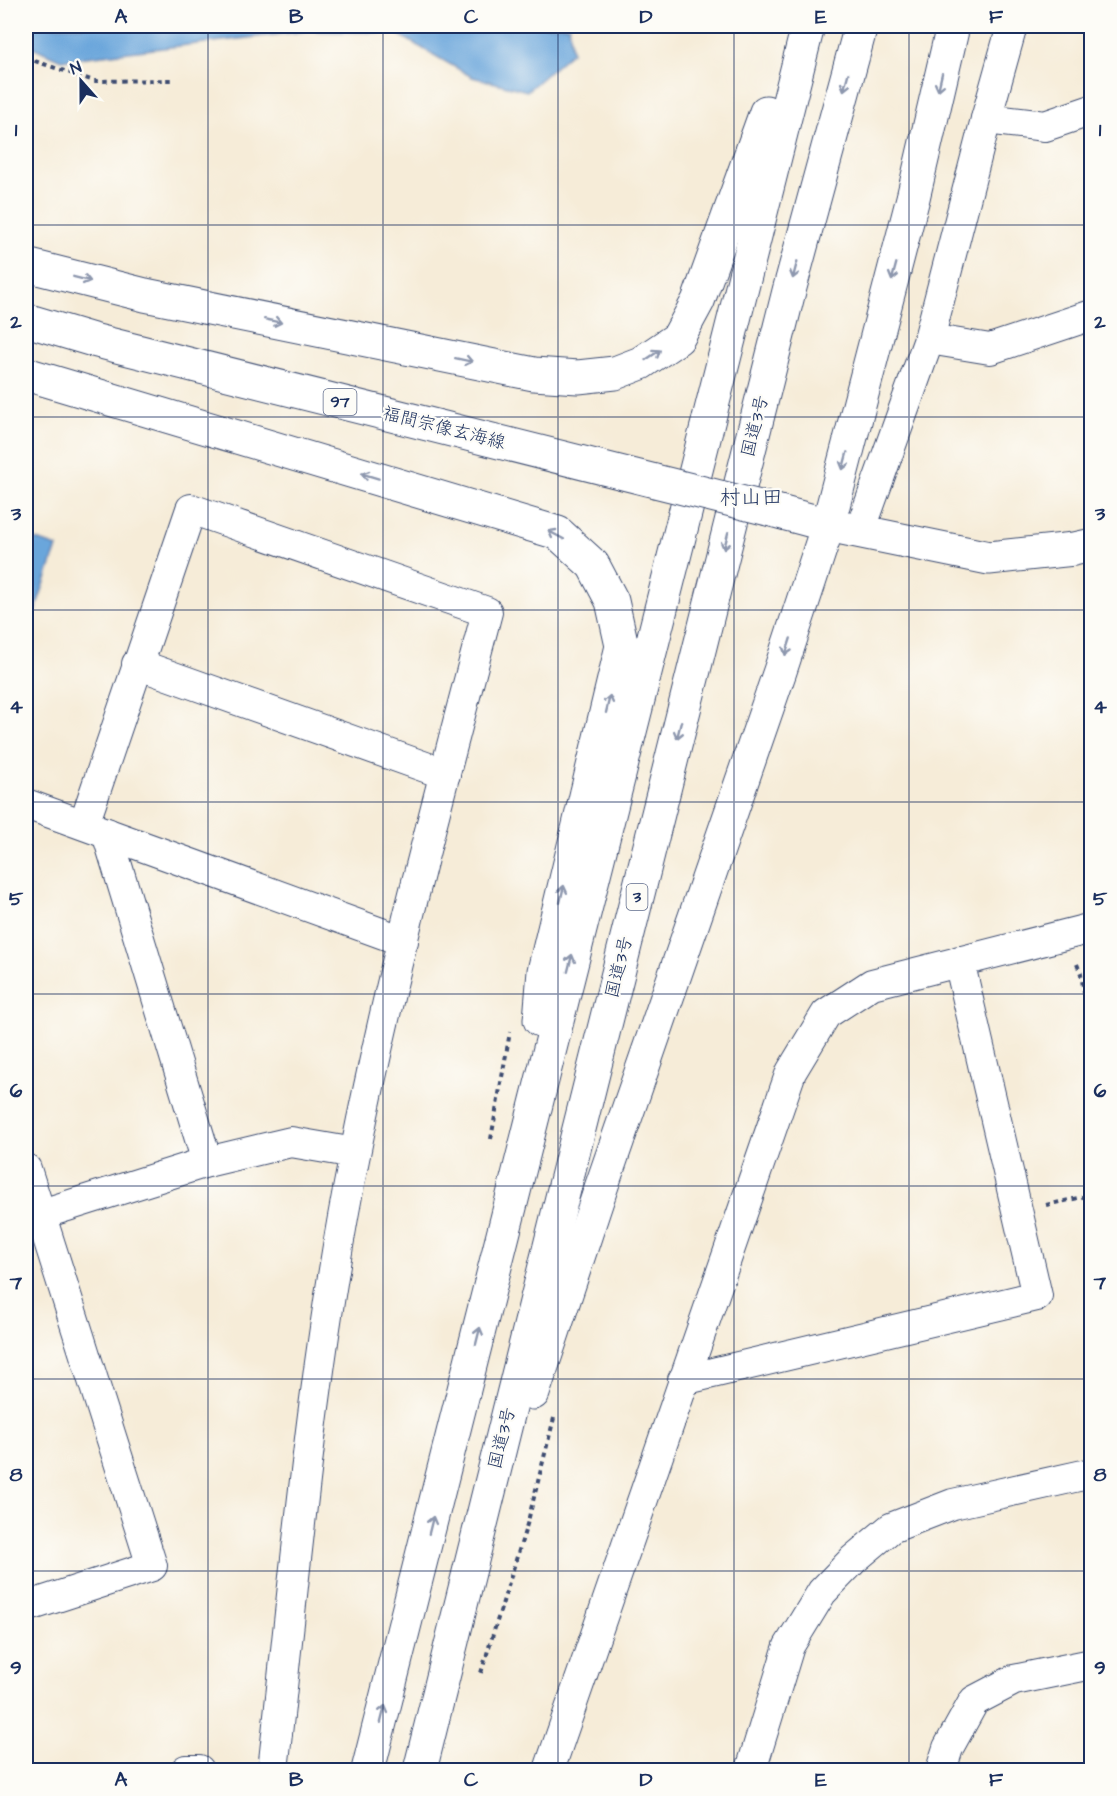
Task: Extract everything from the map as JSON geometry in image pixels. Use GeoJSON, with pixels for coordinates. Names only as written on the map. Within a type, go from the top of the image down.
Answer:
{"type":"FeatureCollection","features":[{"type":"Feature","properties":{"kind":"main road","name":"国道3号"},"geometry":{"type":"LineString","coordinates":[[420,1770],[780,325],[861,26]]}},
{"type":"Feature","properties":{"kind":"main road"},"geometry":{"type":"LineString","coordinates":[[467,1581],[554,1334],[601,1188],[828,525],[913,198],[953,26]]}},
{"type":"Feature","properties":{"kind":"main road"},"geometry":{"type":"LineString","coordinates":[[26,266],[145,295],[534,374],[578,376],[615,373],[641,363],[678,338],[698,301],[769,104],[806,33]]}},
{"type":"Feature","properties":{"kind":"main road"},"geometry":{"type":"LineString","coordinates":[[368,1770],[806,33]]}},
{"type":"Feature","properties":{"kind":"main road","name":"福間宗像玄海線"},"geometry":{"type":"LineString","coordinates":[[26,320],[93,340],[828,525],[989,558],[1092,545]]}},
{"type":"Feature","properties":{"kind":"main road"},"geometry":{"type":"LineString","coordinates":[[26,374],[558,533],[593,565],[612,601],[622,646],[544,971],[532,1118]]}},
{"type":"Feature","properties":{"kind":"street"},"geometry":{"type":"LineString","coordinates":[[860,531],[930,339],[1012,26]]}},
{"type":"Feature","properties":{"kind":"street"},"geometry":{"type":"LineString","coordinates":[[986,119],[1045,126],[1092,110]]}},
{"type":"Feature","properties":{"kind":"street"},"geometry":{"type":"LineString","coordinates":[[930,339],[990,349],[1092,315]]}},
{"type":"Feature","properties":{"kind":"street"},"geometry":{"type":"LineString","coordinates":[[207,1162],[96,828],[137,664],[191,509],[487,612],[403,941],[355,1153],[315,1390],[273,1770]]}},
{"type":"Feature","properties":{"kind":"street"},"geometry":{"type":"LineString","coordinates":[[137,664],[445,774]]}},
{"type":"Feature","properties":{"kind":"street"},"geometry":{"type":"LineString","coordinates":[[26,804],[403,941]]}},
{"type":"Feature","properties":{"kind":"street"},"geometry":{"type":"LineString","coordinates":[[549,1770],[791,1072],[826,1014],[872,984],[1079,931]]}},
{"type":"Feature","properties":{"kind":"street"},"geometry":{"type":"LineString","coordinates":[[683,1380],[1037,1296],[959,961]]}},
{"type":"Feature","properties":{"kind":"street"},"geometry":{"type":"LineString","coordinates":[[32,1217],[207,1162],[291,1142],[355,1153]]}},
{"type":"Feature","properties":{"kind":"street"},"geometry":{"type":"LineString","coordinates":[[26,1169],[32,1217],[152,1566],[26,1607]]}},
{"type":"Feature","properties":{"kind":"street"},"geometry":{"type":"LineString","coordinates":[[751,1770],[789,1646],[822,1592],[854,1559],[891,1528],[953,1504],[1090,1479]]}},
{"type":"Feature","properties":{"kind":"street"},"geometry":{"type":"LineString","coordinates":[[941,1770],[948,1748],[974,1701],[1014,1680],[1092,1664]]}},
{"type":"Feature","properties":{"kind":"street"},"geometry":{"type":"LineString","coordinates":[[186,1770],[199,1770]]}},
{"type":"Feature","properties":{"kind":"path"},"geometry":{"type":"LineString","coordinates":[[26,58],[94,81],[175,80]]}},
{"type":"Feature","properties":{"kind":"path"},"geometry":{"type":"LineString","coordinates":[[1079,931],[1081,974],[1092,1042]]}},
{"type":"Feature","properties":{"kind":"path"},"geometry":{"type":"LineString","coordinates":[[1019,1211],[1092,1195]]}},
{"type":"Feature","properties":{"kind":"water"},"geometry":{"type":"Polygon","coordinates":[[[26,26],[569,26],[572,52],[527,91],[472,77],[396,33],[308,31],[61,60],[26,44],[26,26]]]}},
{"type":"Feature","properties":{"kind":"water"},"geometry":{"type":"Polygon","coordinates":[[[26,536],[57,547],[26,637],[26,536]]]}},
{"type":"Feature","properties":{"kind":"district","name":"村山田"},"geometry":{"type":"Point","coordinates":[751,497]}}]}
